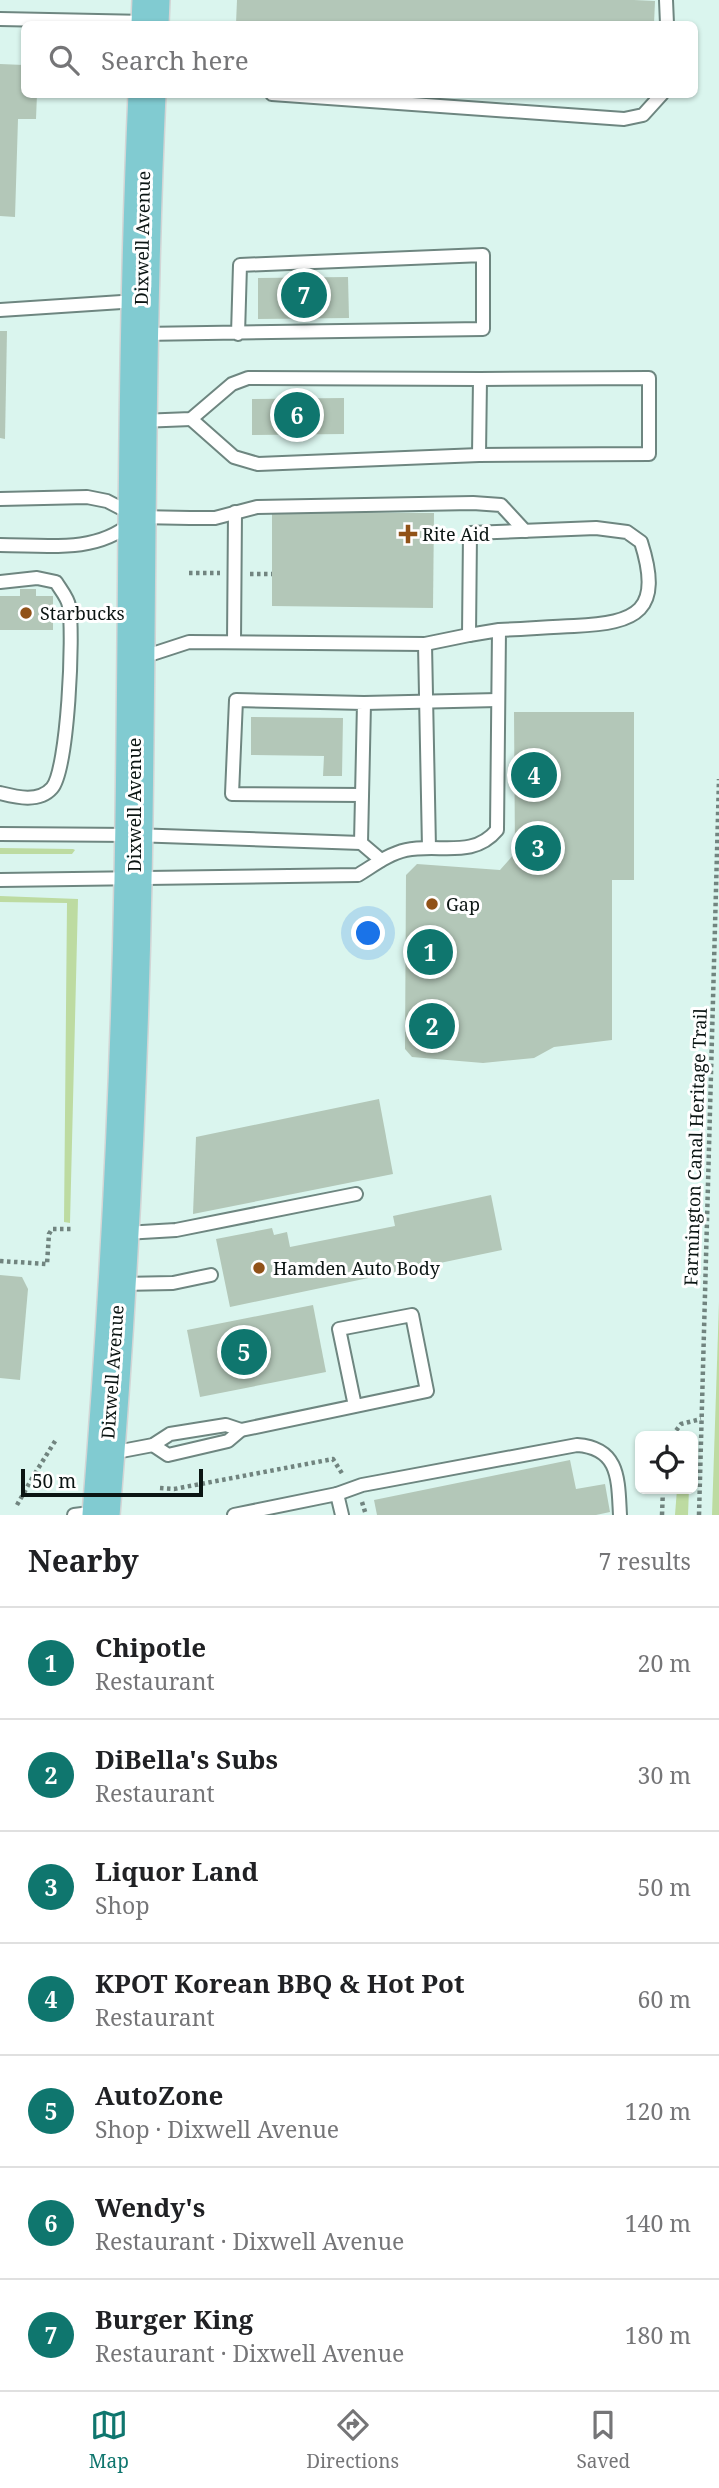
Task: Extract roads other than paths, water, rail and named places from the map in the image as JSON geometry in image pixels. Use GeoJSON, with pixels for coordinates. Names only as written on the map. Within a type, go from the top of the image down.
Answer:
{"type":"FeatureCollection","features":[{"type":"Feature","properties":{"kind":"main road","name":"Dixwell Avenue"},"geometry":{"type":"LineString","coordinates":[[98,1514],[106,1454],[121,1233],[133,879],[139,421],[147,98]]}},
{"type":"Feature","properties":{"kind":"lane"},"geometry":{"type":"LineString","coordinates":[[666,0],[667,21]]}},
{"type":"Feature","properties":{"kind":"lane"},"geometry":{"type":"LineString","coordinates":[[0,19],[151,15]]}},
{"type":"Feature","properties":{"kind":"lane"},"geometry":{"type":"LineString","coordinates":[[328,98],[624,119],[643,115],[658,98]]}},
{"type":"Feature","properties":{"kind":"lane"},"geometry":{"type":"LineString","coordinates":[[0,310],[141,317],[238,334],[483,329],[483,255],[240,265],[238,334]]}},
{"type":"Feature","properties":{"kind":"lane"},"geometry":{"type":"LineString","coordinates":[[139,421],[191,419],[232,384],[248,378],[649,378],[649,454],[479,455],[258,464],[234,457],[191,419]]}},
{"type":"Feature","properties":{"kind":"lane"},"geometry":{"type":"LineString","coordinates":[[479,455],[480,379]]}},
{"type":"Feature","properties":{"kind":"lane"},"geometry":{"type":"LineString","coordinates":[[0,499],[87,497],[107,501],[138,517],[215,518],[235,512],[284,506],[473,503],[501,505],[525,531]]}},
{"type":"Feature","properties":{"kind":"lane"},"geometry":{"type":"LineString","coordinates":[[234,642],[235,512]]}},
{"type":"Feature","properties":{"kind":"lane"},"geometry":{"type":"LineString","coordinates":[[0,545],[86,545],[106,540],[138,517]]}},
{"type":"Feature","properties":{"kind":"lane"},"geometry":{"type":"LineString","coordinates":[[135,660],[189,642],[425,644],[499,630],[612,624],[633,617],[643,605],[650,584],[641,542],[627,532],[596,528],[470,533],[469,635]]}},
{"type":"Feature","properties":{"kind":"lane"},"geometry":{"type":"LineString","coordinates":[[0,582],[37,578],[56,582],[69,604],[71,664],[63,750],[58,776],[51,789],[35,798],[0,793]]}},
{"type":"Feature","properties":{"kind":"lane"},"geometry":{"type":"LineString","coordinates":[[0,880],[358,875],[381,860],[405,850],[477,847],[488,841],[497,830],[499,630]]}},
{"type":"Feature","properties":{"kind":"lane"},"geometry":{"type":"LineString","coordinates":[[425,644],[429,848]]}},
{"type":"Feature","properties":{"kind":"lane"},"geometry":{"type":"LineString","coordinates":[[362,795],[232,794],[236,700],[364,703],[498,700]]}},
{"type":"Feature","properties":{"kind":"lane"},"geometry":{"type":"LineString","coordinates":[[361,844],[364,703]]}},
{"type":"Feature","properties":{"kind":"lane"},"geometry":{"type":"LineString","coordinates":[[0,834],[133,835],[361,844],[381,860]]}},
{"type":"Feature","properties":{"kind":"lane"},"geometry":{"type":"LineString","coordinates":[[121,1233],[176,1230],[356,1194]]}},
{"type":"Feature","properties":{"kind":"lane"},"geometry":{"type":"LineString","coordinates":[[118,1284],[173,1283],[211,1275]]}},
{"type":"Feature","properties":{"kind":"lane"},"geometry":{"type":"LineString","coordinates":[[153,1445],[168,1455],[228,1441],[241,1430],[427,1391],[412,1315],[339,1329],[355,1406]]}},
{"type":"Feature","properties":{"kind":"lane"},"geometry":{"type":"LineString","coordinates":[[106,1454],[153,1445],[170,1434],[226,1424],[241,1430]]}},
{"type":"Feature","properties":{"kind":"lane"},"geometry":{"type":"LineString","coordinates":[[234,1515],[337,1494],[352,1488],[568,1445],[586,1446],[602,1451],[612,1464],[618,1481],[620,1515]]}},
{"type":"Feature","properties":{"kind":"lane"},"geometry":{"type":"LineString","coordinates":[[337,1494],[342,1515]]}},
{"type":"Feature","properties":{"kind":"place","name":"Burger King"},"geometry":{"type":"Point","coordinates":[304,295]}},
{"type":"Feature","properties":{"kind":"place","name":"Wendy's"},"geometry":{"type":"Point","coordinates":[297,415]}},
{"type":"Feature","properties":{"kind":"place","name":"Rite Aid"},"geometry":{"type":"Point","coordinates":[408,534]}},
{"type":"Feature","properties":{"kind":"place","name":"Starbucks"},"geometry":{"type":"Point","coordinates":[26,613]}},
{"type":"Feature","properties":{"kind":"place","name":"KPOT Korean BBQ & Hot Pot"},"geometry":{"type":"Point","coordinates":[534,775]}},
{"type":"Feature","properties":{"kind":"place","name":"Liquor Land"},"geometry":{"type":"Point","coordinates":[538,848]}},
{"type":"Feature","properties":{"kind":"place","name":"Gap"},"geometry":{"type":"Point","coordinates":[432,904]}},
{"type":"Feature","properties":{"kind":"place","name":"Chipotle"},"geometry":{"type":"Point","coordinates":[430,952]}},
{"type":"Feature","properties":{"kind":"place","name":"DiBella's Subs"},"geometry":{"type":"Point","coordinates":[432,1026]}},
{"type":"Feature","properties":{"kind":"place","name":"Hamden Auto Body"},"geometry":{"type":"Point","coordinates":[259,1268]}},
{"type":"Feature","properties":{"kind":"place","name":"AutoZone"},"geometry":{"type":"Point","coordinates":[244,1352]}}]}
